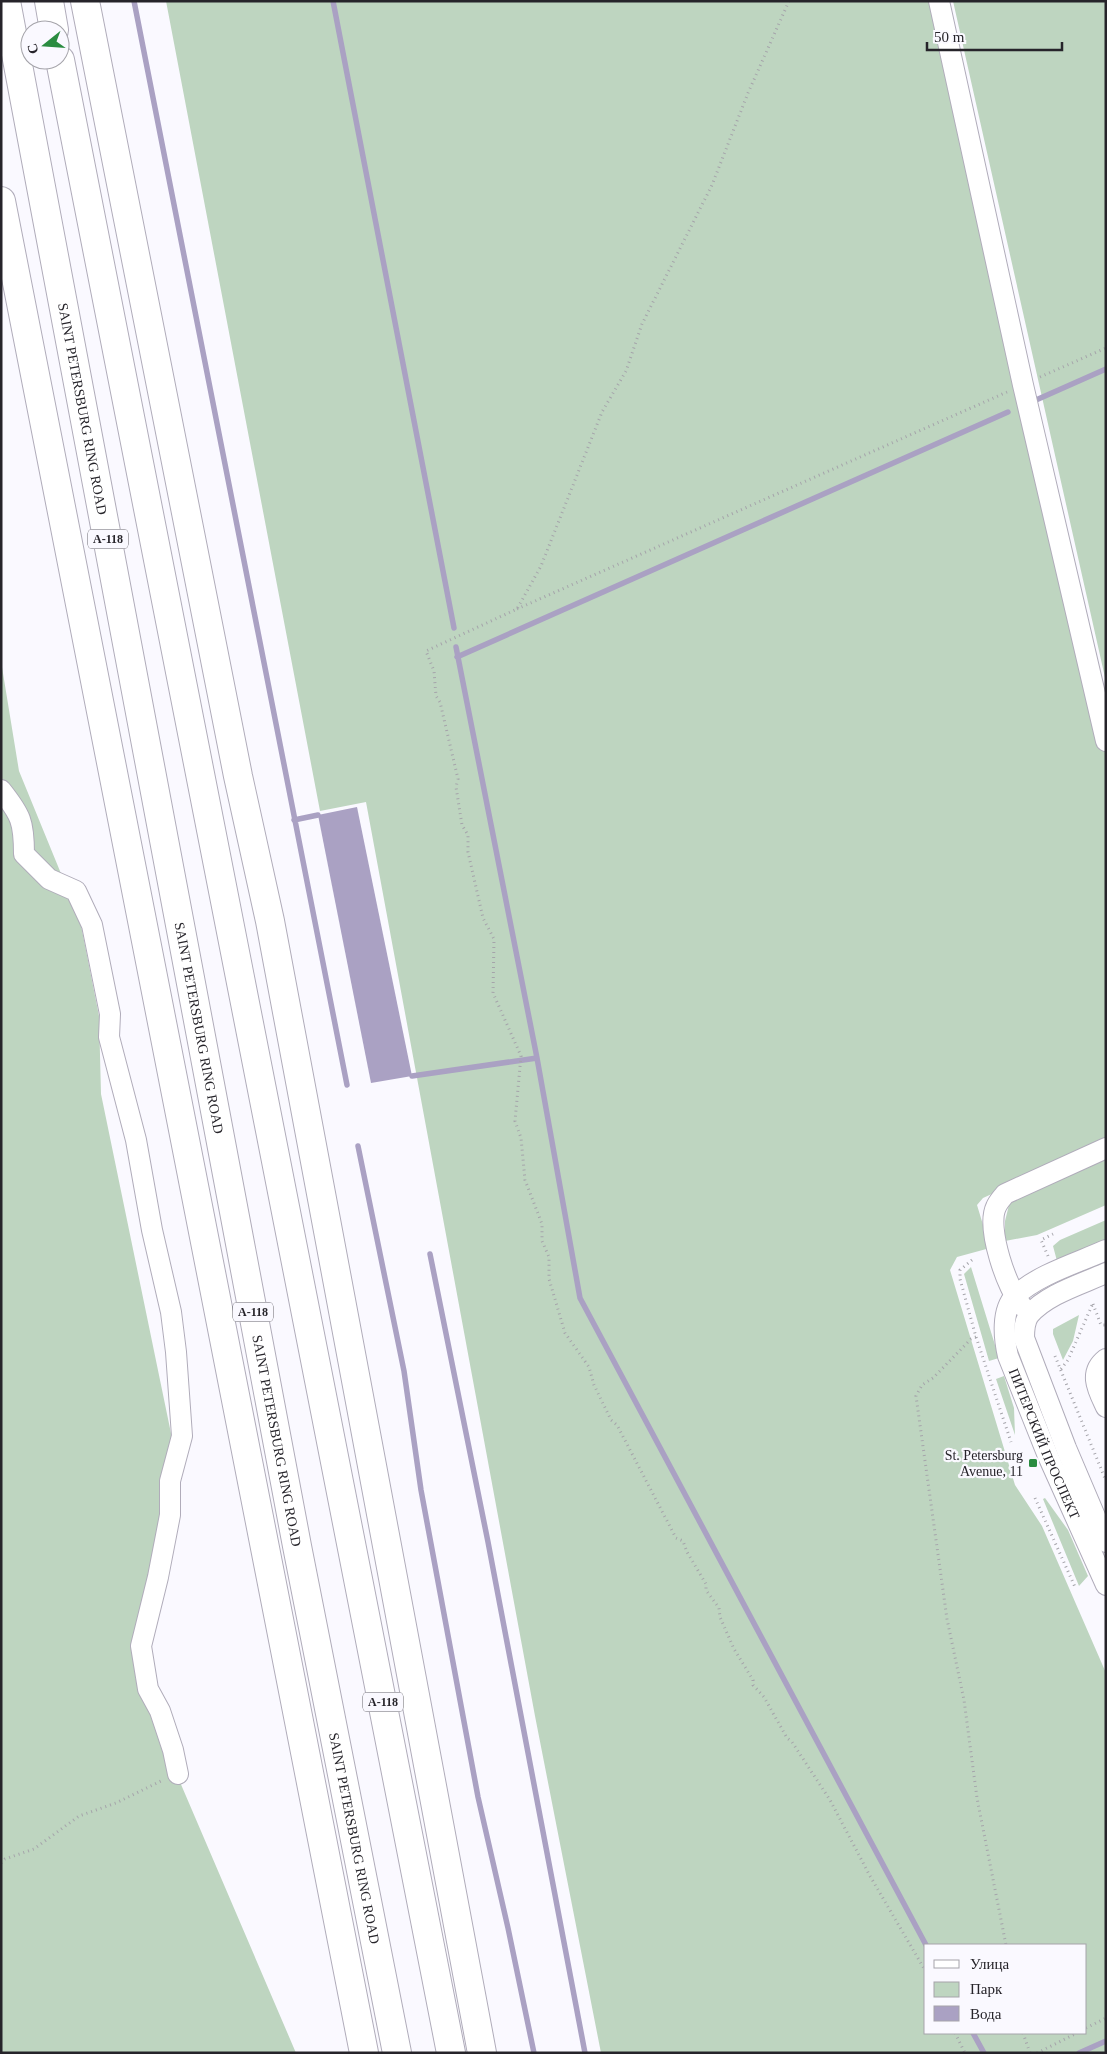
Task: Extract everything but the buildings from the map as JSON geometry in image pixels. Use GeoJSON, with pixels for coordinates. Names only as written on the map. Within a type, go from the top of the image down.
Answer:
{"type":"FeatureCollection","features":[{"type":"Feature","properties":{"kind":"highway","name":"SAINT PETERSBURG RING ROAD"},"geometry":{"type":"LineString","coordinates":[[6,1],[297,1546],[397,2053]]}},
{"type":"Feature","properties":{"kind":"highway"},"geometry":{"type":"LineString","coordinates":[[48,1],[52,20]]}},
{"type":"Feature","properties":{"kind":"highway"},"geometry":{"type":"LineString","coordinates":[[86,1],[238,776],[272,931],[482,2053]]}},
{"type":"Feature","properties":{"kind":"highway","name":"А-118"},"geometry":{"type":"LineString","coordinates":[[62,70],[451,2053]]}},
{"type":"Feature","properties":{"kind":"highway"},"geometry":{"type":"LineString","coordinates":[[1,201],[364,2053]]}},
{"type":"Feature","properties":{"kind":"highway"},"geometry":{"type":"LineString","coordinates":[[238,776],[265,1099]]}},
{"type":"Feature","properties":{"kind":"highway"},"geometry":{"type":"LineString","coordinates":[[297,1546],[337,1913]]}},
{"type":"Feature","properties":{"kind":"street"},"geometry":{"type":"LineString","coordinates":[[939,1],[1023,385],[1106,741]]}},
{"type":"Feature","properties":{"kind":"street"},"geometry":{"type":"LineString","coordinates":[[1,790],[19,811],[24,833],[24,854],[48,879],[76,891],[92,924],[110,1014],[109,1037],[136,1140],[152,1230],[171,1312],[182,1436],[170,1481],[170,1515],[158,1577],[141,1646],[148,1689],[160,1711],[173,1750],[178,1774]]}},
{"type":"Feature","properties":{"kind":"street"},"geometry":{"type":"LineString","coordinates":[[1106,1148],[1005,1194],[995,1208],[999,1254],[1014,1297],[1029,1316],[1045,1303],[1064,1292],[1106,1273]]}},
{"type":"Feature","properties":{"kind":"street"},"geometry":{"type":"LineString","coordinates":[[1014,1297],[1055,1272],[1106,1250]]}},
{"type":"Feature","properties":{"kind":"street","name":"ПИТЕРСКИЙ ПРОСПЕКТ"},"geometry":{"type":"LineString","coordinates":[[1014,1297],[1005,1321],[1005,1344],[1008,1356],[1048,1456],[1101,1549]]}},
{"type":"Feature","properties":{"kind":"street","name":"ПИТЕРСКИЙ ПРОСПЕКТ"},"geometry":{"type":"LineString","coordinates":[[1029,1316],[1024,1327],[1024,1338],[1066,1448],[1101,1549],[1106,1585]]}},
{"type":"Feature","properties":{"kind":"street"},"geometry":{"type":"LineString","coordinates":[[1106,1359],[1099,1364],[1095,1374],[1096,1385],[1106,1407]]}},
{"type":"Feature","properties":{"kind":"path"},"geometry":{"type":"LineString","coordinates":[[517,609],[541,566],[602,412],[626,371],[642,324],[712,185],[748,93],[788,1]]}},
{"type":"Feature","properties":{"kind":"path"},"geometry":{"type":"LineString","coordinates":[[924,1969],[870,1876],[818,1780],[792,1742],[786,1738],[764,1697],[753,1685],[753,1680],[727,1633],[720,1617],[719,1608],[706,1590],[706,1584],[687,1552],[683,1541],[676,1538],[616,1425],[611,1420],[594,1385],[588,1367],[565,1333],[549,1279],[549,1257],[542,1241],[542,1224],[522,1168],[520,1138],[515,1121],[522,1062],[521,1056],[493,992],[494,939],[483,918],[468,852],[468,835],[462,825],[456,787],[458,779],[440,702],[436,696],[434,671],[426,651],[1106,348]]}},
{"type":"Feature","properties":{"kind":"path"},"geometry":{"type":"LineString","coordinates":[[1052,1264],[1040,1240],[1053,1234]]}},
{"type":"Feature","properties":{"kind":"path"},"geometry":{"type":"LineString","coordinates":[[972,1260],[960,1270],[960,1279],[976,1337],[1011,1442]]}},
{"type":"Feature","properties":{"kind":"path"},"geometry":{"type":"LineString","coordinates":[[1061,1369],[1068,1360],[1093,1303],[1101,1325],[1106,1325]]}},
{"type":"Feature","properties":{"kind":"path"},"geometry":{"type":"LineString","coordinates":[[976,1337],[971,1339],[933,1378],[922,1385],[916,1396],[947,1619],[964,1700],[977,1798],[1006,1944]]}},
{"type":"Feature","properties":{"kind":"path"},"geometry":{"type":"LineString","coordinates":[[1055,1356],[1106,1481]]}},
{"type":"Feature","properties":{"kind":"path"},"geometry":{"type":"LineString","coordinates":[[1035,1498],[1075,1587]]}},
{"type":"Feature","properties":{"kind":"path"},"geometry":{"type":"LineString","coordinates":[[1,1863],[5,1859],[34,1850],[79,1816],[116,1803],[139,1790],[178,1774]]}},
{"type":"Feature","properties":{"kind":"path"},"geometry":{"type":"LineString","coordinates":[[1087,2028],[1106,2018]]}},
{"type":"Feature","properties":{"kind":"path"},"geometry":{"type":"LineString","coordinates":[[956,2034],[965,2053]]}},
{"type":"Feature","properties":{"kind":"path"},"geometry":{"type":"LineString","coordinates":[[1023,2034],[1030,2053]]}},
{"type":"Feature","properties":{"kind":"path"},"geometry":{"type":"LineString","coordinates":[[1037,2053],[1076,2034]]}},
{"type":"Feature","properties":{"kind":"green space"},"geometry":{"type":"Polygon","coordinates":[[[166,1],[936,1],[1030,429],[1106,755],[1106,1142],[983,1198],[977,1205],[990,1248],[957,1257],[950,1270],[1015,1485],[1042,1526],[1106,1673],[1106,2053],[601,2053],[535,1716],[366,802],[320,811],[166,1]]]}},
{"type":"Feature","properties":{"kind":"green space"},"geometry":{"type":"Polygon","coordinates":[[[953,1],[1106,1],[1106,682],[953,1]]]}},
{"type":"Feature","properties":{"kind":"green space"},"geometry":{"type":"Polygon","coordinates":[[[1,661],[19,771],[80,920],[99,1016],[101,1094],[173,1443],[135,1677],[296,2053],[1,2053],[1,661]]]}},
{"type":"Feature","properties":{"kind":"green space"},"geometry":{"type":"Polygon","coordinates":[[[1106,1156],[1106,1205],[1037,1235],[1005,1241],[1005,1221],[1010,1201],[1106,1156]]]}},
{"type":"Feature","properties":{"kind":"green space"},"geometry":{"type":"Polygon","coordinates":[[[1106,1220],[1106,1239],[1057,1261],[1053,1246],[1060,1240],[1106,1220]]]}},
{"type":"Feature","properties":{"kind":"green space"},"geometry":{"type":"Polygon","coordinates":[[[971,1267],[999,1358],[989,1361],[964,1274],[971,1267]]]}},
{"type":"Feature","properties":{"kind":"green space"},"geometry":{"type":"Polygon","coordinates":[[[1079,1315],[1073,1341],[1063,1360],[1053,1334],[1053,1329],[1079,1315]]]}},
{"type":"Feature","properties":{"kind":"green space"},"geometry":{"type":"Polygon","coordinates":[[[1004,1376],[1014,1408],[1015,1435],[996,1379],[1004,1376]]]}},
{"type":"Feature","properties":{"kind":"green space"},"geometry":{"type":"Polygon","coordinates":[[[1045,1498],[1068,1530],[1088,1576],[1079,1586],[1043,1499],[1045,1498]]]}},
{"type":"Feature","properties":{"kind":"water"},"geometry":{"type":"Polygon","coordinates":[[[357,807],[412,1076],[371,1083],[318,815],[357,807]]]}},
{"type":"Feature","properties":{"kind":"waterway"},"geometry":{"type":"LineString","coordinates":[[134,1],[347,1085]]}},
{"type":"Feature","properties":{"kind":"waterway"},"geometry":{"type":"LineString","coordinates":[[333,1],[454,628]]}},
{"type":"Feature","properties":{"kind":"waterway"},"geometry":{"type":"LineString","coordinates":[[1036,400],[1106,369]]}},
{"type":"Feature","properties":{"kind":"waterway"},"geometry":{"type":"LineString","coordinates":[[457,657],[1008,412]]}},
{"type":"Feature","properties":{"kind":"waterway"},"geometry":{"type":"LineString","coordinates":[[456,647],[537,1058],[580,1298],[925,1944]]}},
{"type":"Feature","properties":{"kind":"waterway"},"geometry":{"type":"LineString","coordinates":[[294,820],[318,815]]}},
{"type":"Feature","properties":{"kind":"waterway"},"geometry":{"type":"LineString","coordinates":[[412,1076],[537,1058]]}},
{"type":"Feature","properties":{"kind":"waterway"},"geometry":{"type":"LineString","coordinates":[[358,1146],[404,1371],[421,1490],[478,1797],[534,2053]]}},
{"type":"Feature","properties":{"kind":"waterway"},"geometry":{"type":"LineString","coordinates":[[430,1254],[488,1542],[585,2053]]}},
{"type":"Feature","properties":{"kind":"waterway"},"geometry":{"type":"LineString","coordinates":[[974,2034],[984,2053]]}},
{"type":"Feature","properties":{"kind":"waterway"},"geometry":{"type":"LineString","coordinates":[[1079,2053],[1106,2041]]}},
{"type":"Feature","properties":{"kind":"place","name":"St. Petersburg Avenue, 11"},"geometry":{"type":"Point","coordinates":[1033,1463]}}]}
